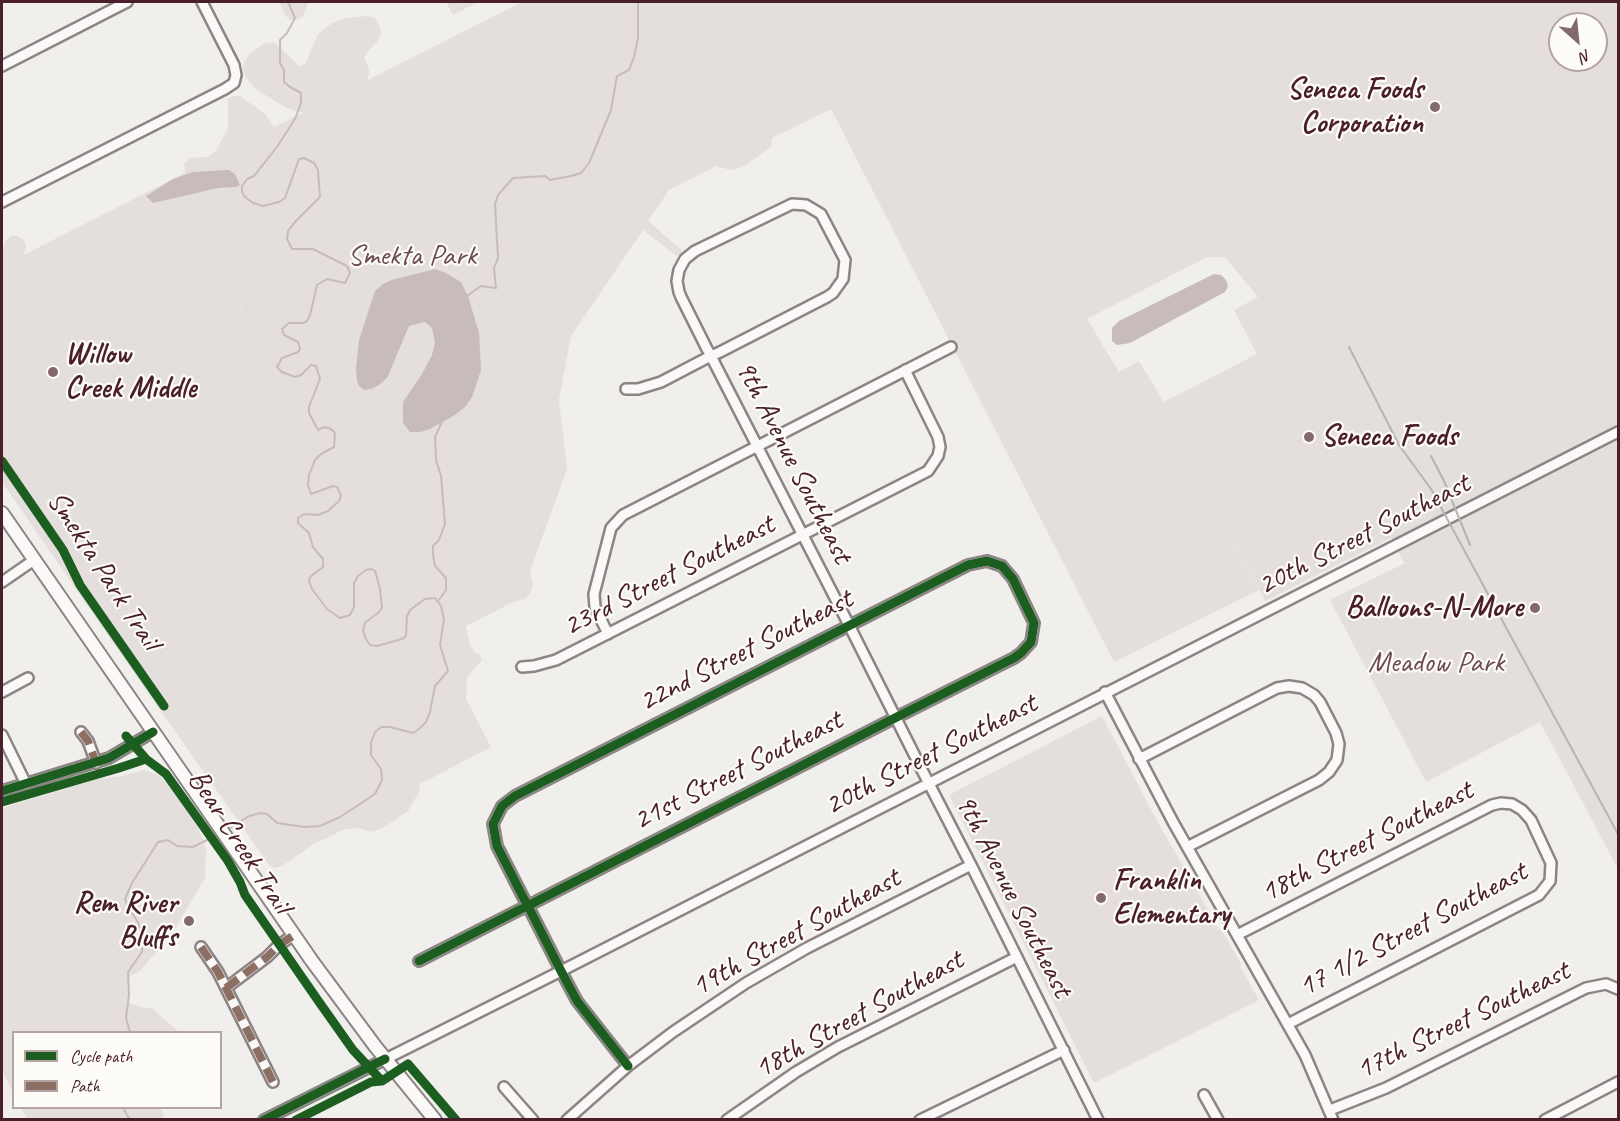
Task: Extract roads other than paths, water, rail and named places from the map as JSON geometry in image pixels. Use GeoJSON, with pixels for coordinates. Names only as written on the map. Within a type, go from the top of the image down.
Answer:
{"type":"FeatureCollection","features":[{"type":"Feature","properties":{"kind":"main road"},"geometry":{"type":"LineString","coordinates":[[2,513],[294,934],[385,1059],[435,1119]]}},
{"type":"Feature","properties":{"kind":"street"},"geometry":{"type":"LineString","coordinates":[[2,66],[128,2]]}},
{"type":"Feature","properties":{"kind":"street"},"geometry":{"type":"LineString","coordinates":[[2,201],[225,89],[234,82],[236,79],[234,66],[202,2]]}},
{"type":"Feature","properties":{"kind":"street","name":"9th Avenue Southeast"},"geometry":{"type":"LineString","coordinates":[[711,356],[833,293],[843,279],[845,266],[842,253],[834,237],[825,220],[816,210],[806,205],[792,204],[692,253],[685,259],[678,276],[679,292],[711,356],[849,625],[895,718],[971,865],[1098,1119]]}},
{"type":"Feature","properties":{"kind":"street"},"geometry":{"type":"LineString","coordinates":[[608,634],[595,607],[594,594],[614,524],[629,511],[951,346]]}},
{"type":"Feature","properties":{"kind":"street"},"geometry":{"type":"LineString","coordinates":[[626,389],[654,385],[711,356]]}},
{"type":"Feature","properties":{"kind":"street","name":"23rd Street Southeast"},"geometry":{"type":"LineString","coordinates":[[522,667],[556,660],[923,474],[936,461],[939,452],[938,437],[905,370]]}},
{"type":"Feature","properties":{"kind":"street","name":"20th Street Southeast"},"geometry":{"type":"LineString","coordinates":[[264,1119],[561,971],[1618,432]]}},
{"type":"Feature","properties":{"kind":"street"},"geometry":{"type":"LineString","coordinates":[[2,582],[34,560]]}},
{"type":"Feature","properties":{"kind":"street","name":"22nd Street Southeast"},"geometry":{"type":"LineString","coordinates":[[528,906],[497,846],[494,834],[493,824],[502,806],[515,796],[976,562],[992,562],[1002,566],[1010,573],[1022,596]]}},
{"type":"Feature","properties":{"kind":"street","name":"21st Street Southeast"},"geometry":{"type":"LineString","coordinates":[[419,961],[1014,658],[1027,648],[1033,636],[1034,623],[1022,596]]}},
{"type":"Feature","properties":{"kind":"street"},"geometry":{"type":"LineString","coordinates":[[2,692],[28,678]]}},
{"type":"Feature","properties":{"kind":"street"},"geometry":{"type":"LineString","coordinates":[[1139,759],[1279,687],[1296,687],[1308,691],[1320,702],[1336,734],[1339,749],[1337,760],[1329,772],[1187,846]]}},
{"type":"Feature","properties":{"kind":"street"},"geometry":{"type":"LineString","coordinates":[[1105,693],[1187,846],[1288,1024],[1314,1073],[1331,1115]]}},
{"type":"Feature","properties":{"kind":"street"},"geometry":{"type":"LineString","coordinates":[[81,732],[88,741],[96,763]]}},
{"type":"Feature","properties":{"kind":"street"},"geometry":{"type":"LineString","coordinates":[[2,791],[96,763],[118,754],[153,732]]}},
{"type":"Feature","properties":{"kind":"street"},"geometry":{"type":"LineString","coordinates":[[2,735],[26,784]]}},
{"type":"Feature","properties":{"kind":"street","name":"18th Street Southeast"},"geometry":{"type":"LineString","coordinates":[[1237,935],[1492,805],[1508,803],[1522,810],[1540,837]]}},
{"type":"Feature","properties":{"kind":"street","name":"17 1/2 Street Southeast"},"geometry":{"type":"LineString","coordinates":[[1288,1024],[1539,895],[1548,884],[1552,871],[1550,858],[1540,837]]}},
{"type":"Feature","properties":{"kind":"street","name":"19th Street Southeast"},"geometry":{"type":"LineString","coordinates":[[567,1119],[628,1066],[673,1032],[775,965],[971,865]]}},
{"type":"Feature","properties":{"kind":"street"},"geometry":{"type":"LineString","coordinates":[[528,906],[577,1001],[628,1066]]}},
{"type":"Feature","properties":{"kind":"street"},"geometry":{"type":"LineString","coordinates":[[226,988],[294,934]]}},
{"type":"Feature","properties":{"kind":"street"},"geometry":{"type":"LineString","coordinates":[[201,946],[226,988],[273,1082]]}},
{"type":"Feature","properties":{"kind":"street","name":"18th Street Southeast"},"geometry":{"type":"LineString","coordinates":[[728,1119],[795,1072],[838,1047],[1017,957]]}},
{"type":"Feature","properties":{"kind":"street","name":"17th Street Southeast"},"geometry":{"type":"LineString","coordinates":[[1331,1115],[1586,988],[1606,984],[1618,989]]}},
{"type":"Feature","properties":{"kind":"street"},"geometry":{"type":"LineString","coordinates":[[920,1119],[1064,1050]]}},
{"type":"Feature","properties":{"kind":"street"},"geometry":{"type":"LineString","coordinates":[[1545,1119],[1618,1082]]}},
{"type":"Feature","properties":{"kind":"street"},"geometry":{"type":"LineString","coordinates":[[504,1087],[533,1119]]}},
{"type":"Feature","properties":{"kind":"street"},"geometry":{"type":"LineString","coordinates":[[1204,1095],[1218,1119]]}},
{"type":"Feature","properties":{"kind":"waterway"},"geometry":{"type":"LineString","coordinates":[[227,830],[249,816],[260,813],[267,814],[277,823],[305,827],[320,826],[340,817],[375,794],[382,780],[381,769],[371,755],[371,743],[375,732],[381,727],[413,733],[420,728],[426,722],[430,712],[435,686],[448,671],[440,645],[444,619],[441,606],[435,598],[425,599],[410,610],[407,616],[406,636],[377,646],[370,645],[363,631],[365,623],[382,608],[375,571],[366,570],[358,576],[354,583],[354,607],[350,615],[340,618],[327,609],[312,589],[309,581],[310,577],[323,567],[323,559],[313,547],[309,533],[298,523],[298,518],[304,514],[318,515],[328,511],[339,501],[341,496],[337,487],[333,486],[311,494],[308,485],[315,460],[334,447],[335,433],[324,427],[318,430],[309,413],[309,407],[320,379],[316,366],[311,365],[301,375],[295,377],[282,372],[277,367],[282,358],[300,349],[298,342],[284,335],[282,329],[289,323],[307,321],[317,285],[327,279],[345,283],[350,273],[347,266],[313,249],[292,249],[287,239],[288,231],[295,222],[320,197],[318,170],[314,163],[304,158],[299,159],[285,198],[279,202],[263,206],[253,203],[242,192],[242,186],[247,179],[254,176],[277,147],[295,119],[301,103],[301,93],[284,82],[284,70],[280,63],[280,40],[287,33],[295,18],[288,2]]}},
{"type":"Feature","properties":{"kind":"waterway"},"geometry":{"type":"LineString","coordinates":[[467,296],[481,286],[496,288],[494,268],[498,258],[495,204],[498,195],[513,178],[545,176],[550,180],[571,176],[581,173],[589,163],[611,110],[617,76],[629,70],[634,57],[638,38],[638,2]]}},
{"type":"Feature","properties":{"kind":"waterway"},"geometry":{"type":"LineString","coordinates":[[438,601],[446,590],[446,578],[435,566],[433,555],[433,546],[439,540],[445,524],[435,437],[442,422]]}},
{"type":"Feature","properties":{"kind":"waterway"},"geometry":{"type":"LineString","coordinates":[[130,1031],[126,1018],[129,995],[128,972],[142,952],[143,939],[138,922],[125,899],[132,883],[158,842],[168,840],[177,846],[193,847],[219,834]]}},
{"type":"Feature","properties":{"kind":"waterway"},"geometry":{"type":"LineString","coordinates":[[124,1109],[130,1120]]}},
{"type":"Feature","properties":{"kind":"railway"},"geometry":{"type":"LineString","coordinates":[[1349,347],[1399,445],[1431,489],[1618,834]]}},
{"type":"Feature","properties":{"kind":"railway"},"geometry":{"type":"LineString","coordinates":[[1431,456],[1444,481],[1470,545]]}},
{"type":"Feature","properties":{"kind":"place","name":"Seneca Foods Corporation"},"geometry":{"type":"Point","coordinates":[1435,107]}},
{"type":"Feature","properties":{"kind":"place","name":"Willow Creek Middle"},"geometry":{"type":"Point","coordinates":[53,372]}},
{"type":"Feature","properties":{"kind":"place","name":"Seneca Foods"},"geometry":{"type":"Point","coordinates":[1309,437]}},
{"type":"Feature","properties":{"kind":"place","name":"Balloons-N-More"},"geometry":{"type":"Point","coordinates":[1535,608]}},
{"type":"Feature","properties":{"kind":"place","name":"Franklin Elementary"},"geometry":{"type":"Point","coordinates":[1101,898]}},
{"type":"Feature","properties":{"kind":"place","name":"Rem River Bluffs"},"geometry":{"type":"Point","coordinates":[189,921]}},
{"type":"Feature","properties":{"kind":"park label","name":"Smekta Park"},"geometry":{"type":"Point","coordinates":[412,256]}},
{"type":"Feature","properties":{"kind":"park label","name":"Meadow Park"},"geometry":{"type":"Point","coordinates":[1436,663]}}]}
